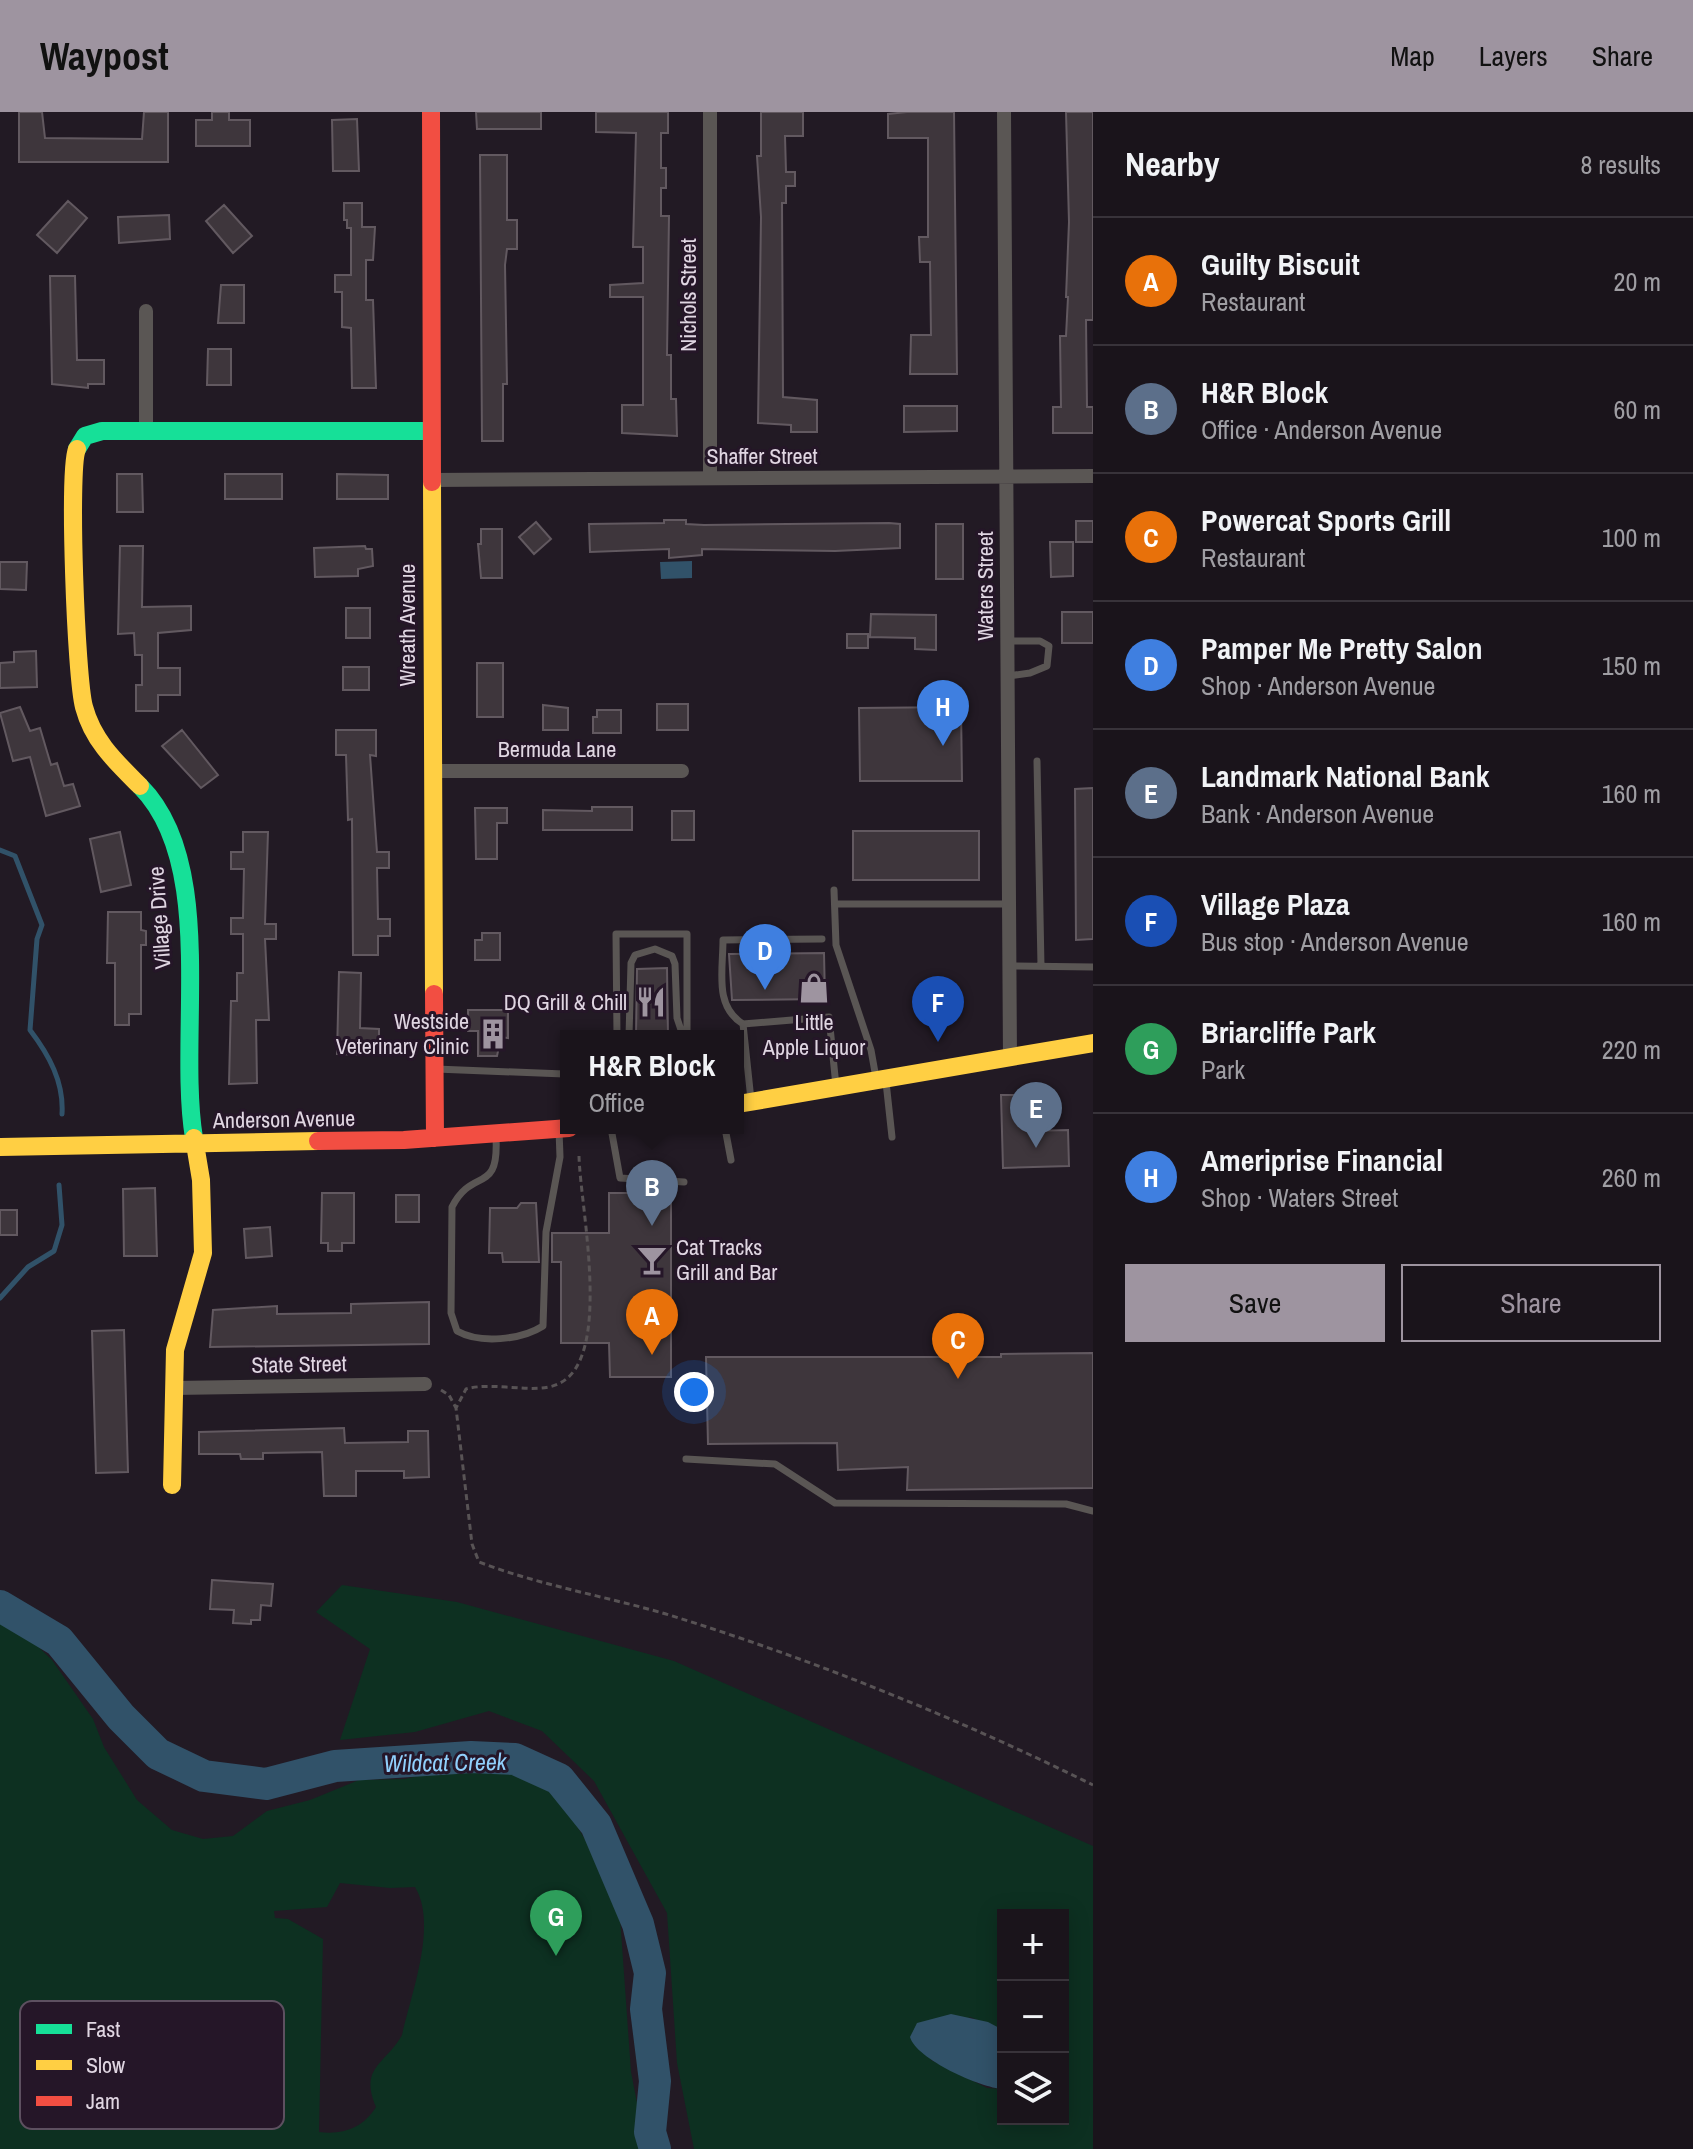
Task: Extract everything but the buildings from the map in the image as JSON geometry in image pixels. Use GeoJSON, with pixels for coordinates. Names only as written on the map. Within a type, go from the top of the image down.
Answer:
{"type":"FeatureCollection","features":[{"type":"Feature","properties":{"kind":"street","name":"Wreath Avenue"},"geometry":{"type":"LineString","coordinates":[[431,112],[430,480],[435,1138]]}},
{"type":"Feature","properties":{"kind":"street","name":"Nichols Street"},"geometry":{"type":"LineString","coordinates":[[710,112],[710,478]]}},
{"type":"Feature","properties":{"kind":"street","name":"Waters Street"},"geometry":{"type":"LineString","coordinates":[[1004,112],[1010,1059]]}},
{"type":"Feature","properties":{"kind":"street"},"geometry":{"type":"LineString","coordinates":[[146,311],[146,431]]}},
{"type":"Feature","properties":{"kind":"street","name":"Village Drive"},"geometry":{"type":"LineString","coordinates":[[172,1485],[175,1350],[203,1253],[197,1146],[191,1120],[186,894],[177,847],[158,804],[100,746],[84,707],[77,652],[75,453],[85,436],[102,431],[430,431]]}},
{"type":"Feature","properties":{"kind":"street","name":"Shaffer Street"},"geometry":{"type":"LineString","coordinates":[[430,480],[1093,476]]}},
{"type":"Feature","properties":{"kind":"street","name":"Bermuda Lane"},"geometry":{"type":"LineString","coordinates":[[432,771],[682,771]]}},
{"type":"Feature","properties":{"kind":"street"},"geometry":{"type":"LineString","coordinates":[[745,1103],[1093,1043]]}},
{"type":"Feature","properties":{"kind":"street","name":"Anderson Avenue"},"geometry":{"type":"LineString","coordinates":[[0,1147],[197,1146],[435,1138],[560,1128]]}},
{"type":"Feature","properties":{"kind":"street","name":"State Street"},"geometry":{"type":"LineString","coordinates":[[174,1388],[425,1384]]}},
{"type":"Feature","properties":{"kind":"lane"},"geometry":{"type":"LineString","coordinates":[[1008,641],[1040,641],[1049,646],[1050,657],[1047,666],[1030,673],[1008,676]]}},
{"type":"Feature","properties":{"kind":"lane"},"geometry":{"type":"LineString","coordinates":[[1037,761],[1041,966]]}},
{"type":"Feature","properties":{"kind":"lane"},"geometry":{"type":"LineString","coordinates":[[834,890],[836,945],[881,1080],[892,1137]]}},
{"type":"Feature","properties":{"kind":"lane"},"geometry":{"type":"LineString","coordinates":[[835,904],[1009,904]]}},
{"type":"Feature","properties":{"kind":"lane"},"geometry":{"type":"LineString","coordinates":[[617,1030],[616,934],[687,934],[685,1030]]}},
{"type":"Feature","properties":{"kind":"lane"},"geometry":{"type":"LineString","coordinates":[[822,939],[723,940],[723,1004],[730,1016],[743,1024],[829,1017],[836,1088]]}},
{"type":"Feature","properties":{"kind":"lane"},"geometry":{"type":"LineString","coordinates":[[629,1030],[631,963],[644,950],[655,949],[672,956],[675,964],[677,1018],[682,1030]]}},
{"type":"Feature","properties":{"kind":"lane"},"geometry":{"type":"LineString","coordinates":[[1009,966],[1093,967]]}},
{"type":"Feature","properties":{"kind":"lane"},"geometry":{"type":"LineString","coordinates":[[743,1024],[743,1030]]}},
{"type":"Feature","properties":{"kind":"lane"},"geometry":{"type":"LineString","coordinates":[[744,1064],[745,1103]]}},
{"type":"Feature","properties":{"kind":"lane"},"geometry":{"type":"LineString","coordinates":[[434,1069],[560,1074]]}},
{"type":"Feature","properties":{"kind":"lane"},"geometry":{"type":"LineString","coordinates":[[496,1135],[497,1163],[491,1174],[459,1194],[452,1207],[451,1313],[457,1331],[469,1337],[515,1337],[531,1334],[543,1326],[546,1232],[563,1134]]}},
{"type":"Feature","properties":{"kind":"lane"},"geometry":{"type":"LineString","coordinates":[[612,1134],[620,1178],[684,1182]]}},
{"type":"Feature","properties":{"kind":"lane"},"geometry":{"type":"LineString","coordinates":[[726,1134],[731,1160]]}},
{"type":"Feature","properties":{"kind":"lane"},"geometry":{"type":"LineString","coordinates":[[686,1459],[775,1464],[835,1503],[1066,1504],[1093,1511]]}},
{"type":"Feature","properties":{"kind":"path"},"geometry":{"type":"LineString","coordinates":[[456,1408],[466,1389],[480,1385],[555,1386],[575,1374],[581,1363],[588,1336],[588,1233],[579,1156]]}},
{"type":"Feature","properties":{"kind":"path"},"geometry":{"type":"LineString","coordinates":[[425,1384],[449,1395],[456,1408],[472,1544],[479,1562],[514,1575],[663,1614],[786,1654],[908,1701],[1093,1785]]}},
{"type":"Feature","properties":{"kind":"green space"},"geometry":{"type":"Polygon","coordinates":[[[342,1585],[457,1602],[674,1661],[1093,1846],[1093,2149],[694,2149],[677,2063],[667,1913],[594,1781],[542,1731],[489,1711],[415,1732],[340,1740],[370,1649],[316,1612],[342,1585]]]}},
{"type":"Feature","properties":{"kind":"green space"},"geometry":{"type":"Polygon","coordinates":[[[0,1620],[20,1629],[52,1660],[93,1719],[104,1747],[137,1800],[172,1830],[203,1839],[233,1836],[267,1811],[310,1800],[359,1780],[405,1779],[431,1773],[432,1768],[477,1760],[511,1771],[552,1792],[571,1816],[619,1903],[631,2072],[646,2149],[0,2149],[0,1620]],[[340,1883],[327,1907],[274,1911],[275,1918],[288,1919],[323,1939],[319,2132],[336,2132],[359,2125],[376,2107],[370,2083],[372,2075],[402,2035],[420,1960],[424,1920],[415,1887],[340,1883]]]}},
{"type":"Feature","properties":{"kind":"water"},"geometry":{"type":"Polygon","coordinates":[[[692,561],[692,578],[661,579],[660,562],[692,561]]]}},
{"type":"Feature","properties":{"kind":"water"},"geometry":{"type":"Polygon","coordinates":[[[951,2014],[997,2027],[997,2088],[950,2071],[924,2054],[910,2037],[917,2023],[951,2014]]]}},
{"type":"Feature","properties":{"kind":"waterway"},"geometry":{"type":"LineString","coordinates":[[0,850],[15,856],[42,925],[37,939],[30,1030],[54,1069],[61,1091],[62,1114]]}},
{"type":"Feature","properties":{"kind":"waterway"},"geometry":{"type":"LineString","coordinates":[[0,1298],[28,1267],[54,1251],[62,1225],[59,1185]]}},
{"type":"Feature","properties":{"kind":"waterway","name":"Wildcat Creek"},"geometry":{"type":"LineString","coordinates":[[0,1606],[59,1641],[121,1717],[158,1754],[204,1776],[266,1784],[335,1766],[471,1757],[515,1759],[559,1779],[596,1825],[638,1924],[650,1973],[646,2009],[655,2081],[650,2132],[655,2149]]}},
{"type":"Feature","properties":{"kind":"traffic: fast"},"geometry":{"type":"LineString","coordinates":[[77,449],[85,436],[102,431],[430,431]]}},
{"type":"Feature","properties":{"kind":"traffic: fast"},"geometry":{"type":"LineString","coordinates":[[140,786],[164,819],[179,859],[187,904],[190,1097],[194,1138]]}},
{"type":"Feature","properties":{"kind":"traffic: slow"},"geometry":{"type":"LineString","coordinates":[[77,449],[73,494],[74,575],[84,707],[99,741],[140,786]]}},
{"type":"Feature","properties":{"kind":"traffic: slow"},"geometry":{"type":"LineString","coordinates":[[432,482],[434,994]]}},
{"type":"Feature","properties":{"kind":"traffic: slow"},"geometry":{"type":"LineString","coordinates":[[744,1103],[1093,1043]]}},
{"type":"Feature","properties":{"kind":"traffic: slow"},"geometry":{"type":"LineString","coordinates":[[172,1485],[175,1350],[203,1253],[201,1180],[194,1138]]}},
{"type":"Feature","properties":{"kind":"traffic: slow"},"geometry":{"type":"LineString","coordinates":[[0,1147],[318,1141]]}},
{"type":"Feature","properties":{"kind":"traffic: jam"},"geometry":{"type":"LineString","coordinates":[[431,112],[432,482]]}},
{"type":"Feature","properties":{"kind":"traffic: jam"},"geometry":{"type":"LineString","coordinates":[[434,994],[435,1138]]}},
{"type":"Feature","properties":{"kind":"traffic: jam"},"geometry":{"type":"LineString","coordinates":[[318,1141],[404,1140],[560,1129]]}},
{"type":"Feature","properties":{"kind":"place","name":"Ameriprise Financial"},"geometry":{"type":"Point","coordinates":[943,746]}},
{"type":"Feature","properties":{"kind":"place","name":"Little Apple Liquor"},"geometry":{"type":"Point","coordinates":[814,988]}},
{"type":"Feature","properties":{"kind":"place","name":"Pamper Me Pretty Salon"},"geometry":{"type":"Point","coordinates":[765,990]}},
{"type":"Feature","properties":{"kind":"place","name":"DQ Grill & Chill"},"geometry":{"type":"Point","coordinates":[651,1002]}},
{"type":"Feature","properties":{"kind":"place","name":"Westside Veterinary Clinic"},"geometry":{"type":"Point","coordinates":[493,1034]}},
{"type":"Feature","properties":{"kind":"place","name":"Village Plaza"},"geometry":{"type":"Point","coordinates":[938,1042]}},
{"type":"Feature","properties":{"kind":"place","name":"Landmark National Bank"},"geometry":{"type":"Point","coordinates":[1036,1148]}},
{"type":"Feature","properties":{"kind":"place","name":"H&R Block"},"geometry":{"type":"Point","coordinates":[652,1226]}},
{"type":"Feature","properties":{"kind":"place","name":"Cat Tracks Grill and Bar"},"geometry":{"type":"Point","coordinates":[652,1260]}},
{"type":"Feature","properties":{"kind":"place","name":"Guilty Biscuit"},"geometry":{"type":"Point","coordinates":[652,1355]}},
{"type":"Feature","properties":{"kind":"place","name":"Powercat Sports Grill"},"geometry":{"type":"Point","coordinates":[958,1379]}},
{"type":"Feature","properties":{"kind":"place","name":"Briarcliffe Park"},"geometry":{"type":"Point","coordinates":[556,1956]}}]}
